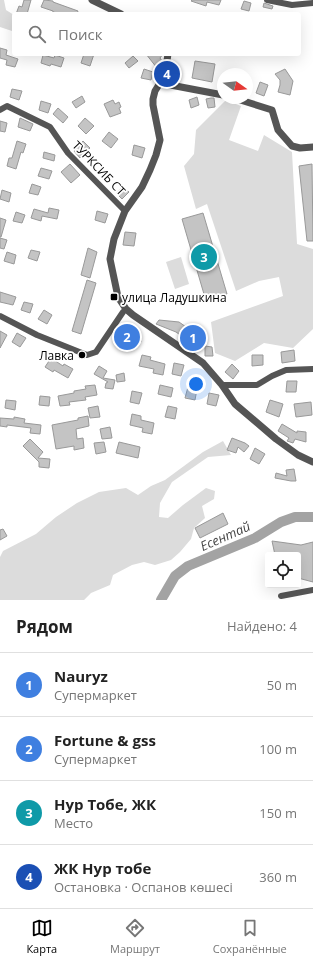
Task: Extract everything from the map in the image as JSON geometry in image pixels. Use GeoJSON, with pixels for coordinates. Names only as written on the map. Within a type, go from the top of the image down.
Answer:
{"type":"FeatureCollection","features":[{"type":"Feature","properties":{"kind":"street"},"geometry":{"type":"LineString","coordinates":[[92,0],[117,12]]}},
{"type":"Feature","properties":{"kind":"street"},"geometry":{"type":"LineString","coordinates":[[267,0],[292,6],[313,3]]}},
{"type":"Feature","properties":{"kind":"street"},"geometry":{"type":"LineString","coordinates":[[168,56],[166,67],[155,91],[153,105],[160,140],[156,155],[142,187],[125,211],[114,239],[110,259],[118,297],[126,310],[203,363],[222,385],[235,404],[281,443],[298,455],[313,462]]}},
{"type":"Feature","properties":{"kind":"street"},"geometry":{"type":"LineString","coordinates":[[160,82],[217,94]]}},
{"type":"Feature","properties":{"kind":"street"},"geometry":{"type":"LineString","coordinates":[[253,104],[272,110],[278,130],[292,146],[300,148],[313,147]]}},
{"type":"Feature","properties":{"kind":"street","name":"ТУРКСИБ СТ"},"geometry":{"type":"LineString","coordinates":[[0,110],[7,106],[50,127],[68,153],[125,211]]}},
{"type":"Feature","properties":{"kind":"street"},"geometry":{"type":"LineString","coordinates":[[0,316],[37,335],[87,355],[96,352],[123,312],[126,310]]}},
{"type":"Feature","properties":{"kind":"street"},"geometry":{"type":"LineString","coordinates":[[222,385],[258,385],[272,376],[286,370],[313,369]]}},
{"type":"Feature","properties":{"kind":"street"},"geometry":{"type":"LineString","coordinates":[[281,596],[313,590]]}},
{"type":"Feature","properties":{"kind":"shaded area"},"geometry":{"type":"Polygon","coordinates":[[[0,0],[4,0],[6,10],[12,14],[12,31],[0,27],[0,0]]]}},
{"type":"Feature","properties":{"kind":"shaded area"},"geometry":{"type":"Polygon","coordinates":[[[222,104],[236,104],[241,106],[229,140],[258,151],[264,135],[292,152],[297,244],[313,249],[313,329],[293,348],[264,343],[235,361],[215,353],[211,322],[283,296],[279,277],[259,281],[236,291],[207,204],[196,209],[184,166],[194,154],[196,130],[222,104]]]}},
{"type":"Feature","properties":{"kind":"shaded area"},"geometry":{"type":"Polygon","coordinates":[[[181,257],[189,284],[175,289],[166,262],[181,257]]]}},
{"type":"Feature","properties":{"kind":"shaded area"},"geometry":{"type":"Polygon","coordinates":[[[223,441],[231,455],[208,457],[172,482],[160,503],[159,517],[168,518],[206,488],[215,491],[214,499],[202,506],[205,518],[194,528],[191,539],[171,560],[155,565],[144,562],[132,565],[113,575],[110,585],[91,593],[84,600],[0,600],[0,557],[3,551],[36,534],[56,517],[77,503],[99,492],[126,488],[138,495],[151,486],[165,480],[203,452],[223,441]]]}},
{"type":"Feature","properties":{"kind":"building"},"geometry":{"type":"Polygon","coordinates":[[[24,0],[31,0],[28,12],[17,12],[19,6],[22,7],[24,0]]]}},
{"type":"Feature","properties":{"kind":"building"},"geometry":{"type":"Polygon","coordinates":[[[44,0],[53,1],[78,11],[53,12],[41,7],[44,0]]]}},
{"type":"Feature","properties":{"kind":"building"},"geometry":{"type":"Polygon","coordinates":[[[221,0],[219,5],[207,2],[206,6],[191,1],[221,0]]]}},
{"type":"Feature","properties":{"kind":"building"},"geometry":{"type":"Polygon","coordinates":[[[244,1],[251,3],[249,11],[241,9],[244,1]]]}},
{"type":"Feature","properties":{"kind":"building"},"geometry":{"type":"Polygon","coordinates":[[[264,3],[273,6],[272,9],[263,7],[264,3]]]}},
{"type":"Feature","properties":{"kind":"building"},"geometry":{"type":"Polygon","coordinates":[[[0,48],[7,50],[6,55],[18,59],[15,67],[6,65],[7,60],[0,58],[0,48]]]}},
{"type":"Feature","properties":{"kind":"building"},"geometry":{"type":"Polygon","coordinates":[[[43,56],[54,58],[55,56],[58,56],[64,58],[61,67],[41,63],[43,56]]]}},
{"type":"Feature","properties":{"kind":"building"},"geometry":{"type":"Polygon","coordinates":[[[83,56],[93,56],[90,66],[81,63],[83,56]]]}},
{"type":"Feature","properties":{"kind":"building"},"geometry":{"type":"Polygon","coordinates":[[[133,56],[138,61],[129,68],[125,63],[133,56]]]}},
{"type":"Feature","properties":{"kind":"building"},"geometry":{"type":"Polygon","coordinates":[[[148,56],[162,56],[160,58],[162,61],[161,65],[157,68],[148,56]]]}},
{"type":"Feature","properties":{"kind":"building"},"geometry":{"type":"Polygon","coordinates":[[[195,61],[215,64],[212,82],[192,78],[195,61]]]}},
{"type":"Feature","properties":{"kind":"building"},"geometry":{"type":"Polygon","coordinates":[[[144,69],[153,72],[151,80],[141,78],[144,69]]]}},
{"type":"Feature","properties":{"kind":"building"},"geometry":{"type":"Polygon","coordinates":[[[285,69],[293,81],[290,95],[278,92],[280,80],[275,74],[285,69]]]}},
{"type":"Feature","properties":{"kind":"building"},"geometry":{"type":"Polygon","coordinates":[[[260,82],[268,85],[264,96],[256,93],[260,82]]]}},
{"type":"Feature","properties":{"kind":"building"},"geometry":{"type":"Polygon","coordinates":[[[12,89],[22,91],[19,100],[10,97],[12,89]]]}},
{"type":"Feature","properties":{"kind":"building"},"geometry":{"type":"Polygon","coordinates":[[[82,96],[85,102],[76,108],[72,102],[82,96]]]}},
{"type":"Feature","properties":{"kind":"building"},"geometry":{"type":"Polygon","coordinates":[[[197,97],[199,105],[191,108],[189,100],[197,97]]]}},
{"type":"Feature","properties":{"kind":"building"},"geometry":{"type":"Polygon","coordinates":[[[214,98],[215,107],[208,108],[206,99],[214,98]]]}},
{"type":"Feature","properties":{"kind":"building"},"geometry":{"type":"Polygon","coordinates":[[[113,100],[115,104],[119,102],[121,113],[110,117],[104,104],[113,100]]]}},
{"type":"Feature","properties":{"kind":"building"},"geometry":{"type":"Polygon","coordinates":[[[41,101],[51,104],[48,113],[39,110],[41,101]]]}},
{"type":"Feature","properties":{"kind":"building"},"geometry":{"type":"Polygon","coordinates":[[[58,108],[68,117],[63,123],[53,114],[58,108]]]}},
{"type":"Feature","properties":{"kind":"building"},"geometry":{"type":"Polygon","coordinates":[[[20,118],[33,124],[30,131],[18,127],[20,118]]]}},
{"type":"Feature","properties":{"kind":"building"},"geometry":{"type":"Polygon","coordinates":[[[85,118],[94,126],[86,134],[78,126],[85,118]]]}},
{"type":"Feature","properties":{"kind":"building"},"geometry":{"type":"Polygon","coordinates":[[[0,121],[7,123],[5,132],[0,131],[0,121]]]}},
{"type":"Feature","properties":{"kind":"building"},"geometry":{"type":"Polygon","coordinates":[[[109,132],[118,139],[111,148],[102,141],[109,132]]]}},
{"type":"Feature","properties":{"kind":"building"},"geometry":{"type":"Polygon","coordinates":[[[17,141],[26,144],[23,153],[21,152],[16,169],[7,166],[9,158],[12,158],[17,141]]]}},
{"type":"Feature","properties":{"kind":"building"},"geometry":{"type":"Polygon","coordinates":[[[83,141],[90,148],[80,158],[74,151],[83,141]]]}},
{"type":"Feature","properties":{"kind":"building"},"geometry":{"type":"Polygon","coordinates":[[[134,145],[145,148],[142,158],[132,155],[134,145]]]}},
{"type":"Feature","properties":{"kind":"building"},"geometry":{"type":"Polygon","coordinates":[[[44,152],[55,155],[54,161],[43,158],[44,152]]]}},
{"type":"Feature","properties":{"kind":"building"},"geometry":{"type":"Polygon","coordinates":[[[70,164],[80,175],[71,183],[61,172],[70,164]]]}},
{"type":"Feature","properties":{"kind":"building"},"geometry":{"type":"Polygon","coordinates":[[[312,164],[313,241],[307,241],[299,166],[312,164]]]}},
{"type":"Feature","properties":{"kind":"building"},"geometry":{"type":"Polygon","coordinates":[[[41,168],[52,171],[49,179],[38,176],[41,168]]]}},
{"type":"Feature","properties":{"kind":"building"},"geometry":{"type":"Polygon","coordinates":[[[32,184],[41,187],[38,195],[29,193],[32,184]]]}},
{"type":"Feature","properties":{"kind":"building"},"geometry":{"type":"Polygon","coordinates":[[[123,186],[129,192],[122,199],[116,193],[123,186]]]}},
{"type":"Feature","properties":{"kind":"building"},"geometry":{"type":"Polygon","coordinates":[[[2,190],[11,193],[9,202],[0,199],[2,190]]]}},
{"type":"Feature","properties":{"kind":"building"},"geometry":{"type":"Polygon","coordinates":[[[49,208],[59,210],[57,219],[42,216],[41,221],[31,218],[34,209],[48,213],[49,208]]]}},
{"type":"Feature","properties":{"kind":"building"},"geometry":{"type":"Polygon","coordinates":[[[97,211],[108,214],[105,223],[95,220],[97,211]]]}},
{"type":"Feature","properties":{"kind":"building"},"geometry":{"type":"Polygon","coordinates":[[[16,212],[25,215],[22,223],[13,221],[16,212]]]}},
{"type":"Feature","properties":{"kind":"building"},"geometry":{"type":"Polygon","coordinates":[[[203,213],[227,294],[206,301],[182,219],[203,213]]]}},
{"type":"Feature","properties":{"kind":"building"},"geometry":{"type":"Polygon","coordinates":[[[0,218],[6,220],[1,237],[0,237],[0,218]]]}},
{"type":"Feature","properties":{"kind":"building"},"geometry":{"type":"Polygon","coordinates":[[[125,232],[136,233],[134,246],[123,245],[125,232]]]}},
{"type":"Feature","properties":{"kind":"building"},"geometry":{"type":"Polygon","coordinates":[[[0,238],[7,240],[4,249],[0,248],[0,238]]]}},
{"type":"Feature","properties":{"kind":"building"},"geometry":{"type":"Polygon","coordinates":[[[88,248],[97,252],[90,278],[81,275],[88,248]]]}},
{"type":"Feature","properties":{"kind":"building"},"geometry":{"type":"Polygon","coordinates":[[[31,250],[40,252],[37,261],[28,258],[31,250]]]}},
{"type":"Feature","properties":{"kind":"building"},"geometry":{"type":"Polygon","coordinates":[[[7,252],[16,255],[14,264],[4,261],[7,252]]]}},
{"type":"Feature","properties":{"kind":"building"},"geometry":{"type":"Polygon","coordinates":[[[87,280],[96,283],[81,334],[72,331],[87,280]]]}},
{"type":"Feature","properties":{"kind":"building"},"geometry":{"type":"Polygon","coordinates":[[[0,292],[16,297],[13,305],[0,302],[0,292]]]}},
{"type":"Feature","properties":{"kind":"building"},"geometry":{"type":"Polygon","coordinates":[[[24,302],[33,304],[30,313],[21,310],[24,302]]]}},
{"type":"Feature","properties":{"kind":"building"},"geometry":{"type":"Polygon","coordinates":[[[44,310],[52,315],[47,324],[38,319],[44,310]]]}},
{"type":"Feature","properties":{"kind":"building"},"geometry":{"type":"Polygon","coordinates":[[[159,320],[179,322],[206,341],[200,349],[176,332],[156,324],[159,320]]]}},
{"type":"Feature","properties":{"kind":"building"},"geometry":{"type":"Polygon","coordinates":[[[129,325],[139,332],[141,342],[119,349],[115,336],[117,330],[129,325]]]}},
{"type":"Feature","properties":{"kind":"building"},"geometry":{"type":"Polygon","coordinates":[[[0,331],[7,335],[0,348],[0,331]]]}},
{"type":"Feature","properties":{"kind":"building"},"geometry":{"type":"Polygon","coordinates":[[[17,333],[26,338],[20,347],[12,342],[17,333]]]}},
{"type":"Feature","properties":{"kind":"building"},"geometry":{"type":"Polygon","coordinates":[[[205,346],[212,347],[213,356],[205,356],[205,346]]]}},
{"type":"Feature","properties":{"kind":"building"},"geometry":{"type":"Polygon","coordinates":[[[294,350],[295,361],[282,363],[281,352],[294,350]]]}},
{"type":"Feature","properties":{"kind":"building"},"geometry":{"type":"Polygon","coordinates":[[[142,355],[151,357],[150,360],[165,364],[163,375],[153,373],[154,369],[139,366],[142,355]]]}},
{"type":"Feature","properties":{"kind":"building"},"geometry":{"type":"Polygon","coordinates":[[[252,355],[263,355],[263,365],[252,366],[252,355]]]}},
{"type":"Feature","properties":{"kind":"building"},"geometry":{"type":"Polygon","coordinates":[[[51,358],[63,366],[64,364],[73,369],[68,378],[45,367],[51,358]]]}},
{"type":"Feature","properties":{"kind":"building"},"geometry":{"type":"Polygon","coordinates":[[[174,363],[184,365],[181,376],[172,374],[174,363]]]}},
{"type":"Feature","properties":{"kind":"building"},"geometry":{"type":"Polygon","coordinates":[[[232,364],[239,371],[233,379],[225,372],[232,364]]]}},
{"type":"Feature","properties":{"kind":"building"},"geometry":{"type":"Polygon","coordinates":[[[99,366],[107,371],[103,378],[115,380],[113,389],[105,388],[106,383],[108,382],[94,374],[99,366]]]}},
{"type":"Feature","properties":{"kind":"building"},"geometry":{"type":"Polygon","coordinates":[[[124,373],[125,381],[117,382],[116,375],[124,373]]]}},
{"type":"Feature","properties":{"kind":"building"},"geometry":{"type":"Polygon","coordinates":[[[287,381],[297,381],[296,392],[286,392],[287,381]]]}},
{"type":"Feature","properties":{"kind":"building"},"geometry":{"type":"Polygon","coordinates":[[[95,385],[97,395],[85,397],[86,400],[69,402],[70,405],[60,406],[58,396],[86,389],[85,386],[95,385]]]}},
{"type":"Feature","properties":{"kind":"building"},"geometry":{"type":"Polygon","coordinates":[[[160,385],[173,388],[171,397],[158,394],[160,385]]]}},
{"type":"Feature","properties":{"kind":"building"},"geometry":{"type":"Polygon","coordinates":[[[188,387],[197,389],[195,400],[185,398],[188,387]]]}},
{"type":"Feature","properties":{"kind":"building"},"geometry":{"type":"Polygon","coordinates":[[[132,391],[142,393],[139,404],[130,402],[132,391]]]}},
{"type":"Feature","properties":{"kind":"building"},"geometry":{"type":"Polygon","coordinates":[[[209,393],[219,395],[216,406],[207,404],[209,393]]]}},
{"type":"Feature","properties":{"kind":"building"},"geometry":{"type":"Polygon","coordinates":[[[40,396],[50,397],[49,406],[39,405],[40,396]]]}},
{"type":"Feature","properties":{"kind":"building"},"geometry":{"type":"Polygon","coordinates":[[[6,400],[16,401],[15,410],[5,408],[6,400]]]}},
{"type":"Feature","properties":{"kind":"building"},"geometry":{"type":"Polygon","coordinates":[[[270,400],[283,404],[279,417],[266,412],[270,400]]]}},
{"type":"Feature","properties":{"kind":"building"},"geometry":{"type":"Polygon","coordinates":[[[311,402],[312,415],[296,417],[294,404],[311,402]]]}},
{"type":"Feature","properties":{"kind":"building"},"geometry":{"type":"Polygon","coordinates":[[[98,406],[100,417],[90,418],[88,408],[98,406]]]}},
{"type":"Feature","properties":{"kind":"building"},"geometry":{"type":"Polygon","coordinates":[[[168,406],[177,408],[175,419],[165,417],[168,406]]]}},
{"type":"Feature","properties":{"kind":"building"},"geometry":{"type":"Polygon","coordinates":[[[132,414],[141,416],[141,420],[154,423],[152,434],[142,432],[143,428],[130,425],[132,414]]]}},
{"type":"Feature","properties":{"kind":"building"},"geometry":{"type":"Polygon","coordinates":[[[88,416],[89,426],[76,429],[77,439],[83,438],[84,448],[74,450],[74,446],[56,449],[52,425],[78,420],[78,418],[88,416]]]}},
{"type":"Feature","properties":{"kind":"building"},"geometry":{"type":"Polygon","coordinates":[[[14,417],[25,419],[24,423],[41,425],[40,434],[30,433],[31,428],[7,425],[7,427],[0,426],[0,418],[14,419],[14,417]]]}},
{"type":"Feature","properties":{"kind":"building"},"geometry":{"type":"Polygon","coordinates":[[[282,424],[297,433],[297,431],[306,432],[306,442],[295,439],[293,443],[287,441],[289,438],[278,431],[282,424]]]}},
{"type":"Feature","properties":{"kind":"building"},"geometry":{"type":"Polygon","coordinates":[[[110,427],[112,438],[102,439],[100,429],[110,427]]]}},
{"type":"Feature","properties":{"kind":"building"},"geometry":{"type":"Polygon","coordinates":[[[232,438],[249,446],[244,452],[238,447],[236,453],[227,450],[232,438]]]}},
{"type":"Feature","properties":{"kind":"building"},"geometry":{"type":"Polygon","coordinates":[[[30,439],[43,452],[38,458],[50,459],[49,468],[39,467],[39,462],[23,446],[30,439]]]}},
{"type":"Feature","properties":{"kind":"building"},"geometry":{"type":"Polygon","coordinates":[[[104,442],[106,452],[96,454],[94,443],[104,442]]]}},
{"type":"Feature","properties":{"kind":"building"},"geometry":{"type":"Polygon","coordinates":[[[119,442],[140,447],[138,458],[116,453],[119,442]]]}},
{"type":"Feature","properties":{"kind":"building"},"geometry":{"type":"Polygon","coordinates":[[[255,448],[265,454],[259,464],[250,459],[255,448]]]}},
{"type":"Feature","properties":{"kind":"building"},"geometry":{"type":"Polygon","coordinates":[[[294,469],[296,481],[275,478],[276,473],[287,476],[286,470],[294,469]]]}},
{"type":"Feature","properties":{"kind":"building"},"geometry":{"type":"Polygon","coordinates":[[[223,513],[228,524],[200,538],[195,528],[223,513]]]}},
{"type":"Feature","properties":{"kind":"building"},"geometry":{"type":"Polygon","coordinates":[[[3,529],[7,536],[0,540],[0,530],[3,529]]]}},
{"type":"Feature","properties":{"kind":"building"},"geometry":{"type":"Polygon","coordinates":[[[272,541],[301,545],[313,542],[313,582],[301,579],[301,552],[274,552],[272,541]]]}},
{"type":"Feature","properties":{"kind":"waterway","name":"Есентай"},"geometry":{"type":"LineString","coordinates":[[161,600],[175,576],[188,566],[255,538],[281,522],[295,517],[313,517]]}},
{"type":"Feature","properties":{"kind":"place","name":"ЖК Нур тобе"},"geometry":{"type":"Point","coordinates":[167,74]}},
{"type":"Feature","properties":{"kind":"place","name":"Нур Тобе, ЖК"},"geometry":{"type":"Point","coordinates":[204,257]}},
{"type":"Feature","properties":{"kind":"place","name":"улица Ладушкина"},"geometry":{"type":"Point","coordinates":[114,297]}},
{"type":"Feature","properties":{"kind":"place","name":"Fortune & gss"},"geometry":{"type":"Point","coordinates":[127,337]}},
{"type":"Feature","properties":{"kind":"place","name":"Nauryz"},"geometry":{"type":"Point","coordinates":[193,338]}},
{"type":"Feature","properties":{"kind":"place","name":"Лавка"},"geometry":{"type":"Point","coordinates":[82,355]}}]}
